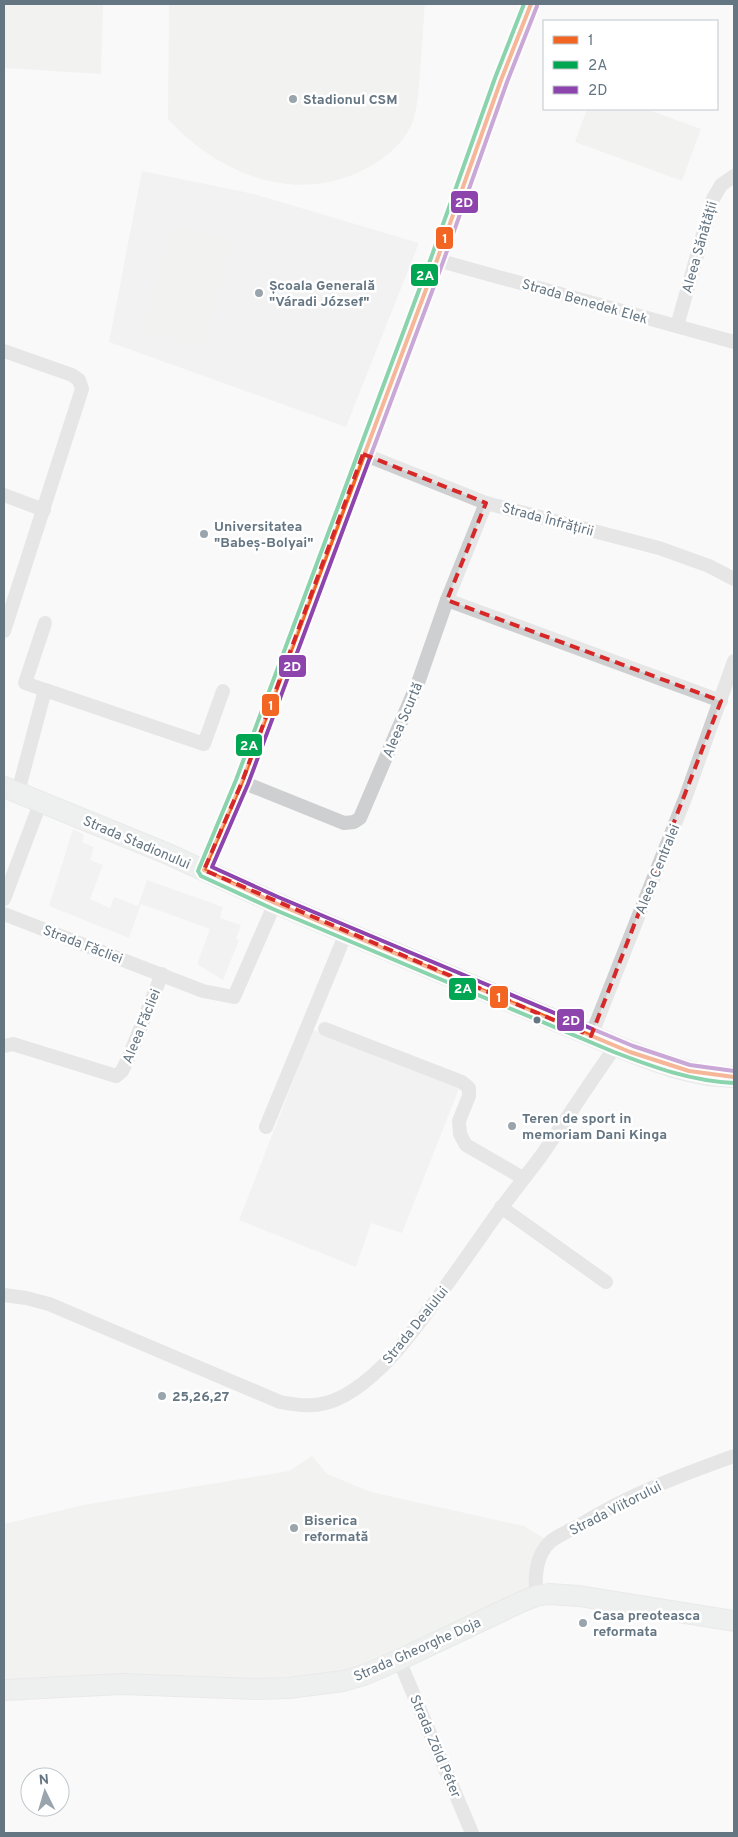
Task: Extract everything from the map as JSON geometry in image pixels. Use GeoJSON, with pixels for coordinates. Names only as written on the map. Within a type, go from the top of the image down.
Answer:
{"type":"FeatureCollection","features":[{"type":"Feature","properties":{"kind":"street","name":"Strada Stadionului"},"geometry":{"type":"LineString","coordinates":[[45,690],[11,789],[204,870],[242,782],[437,260],[501,80],[531,4]]}},
{"type":"Feature","properties":{"kind":"street","name":"Aleea Sănătății"},"geometry":{"type":"LineString","coordinates":[[677,326],[713,199],[721,185],[734,176]]}},
{"type":"Feature","properties":{"kind":"street","name":"Strada Benedek Elek"},"geometry":{"type":"LineString","coordinates":[[437,260],[734,342]]}},
{"type":"Feature","properties":{"kind":"street"},"geometry":{"type":"LineString","coordinates":[[4,351],[72,375],[79,380],[82,389],[4,631]]}},
{"type":"Feature","properties":{"kind":"street","name":"Strada Înfrățirii"},"geometry":{"type":"LineString","coordinates":[[363,454],[486,503],[659,548],[709,566],[734,579]]}},
{"type":"Feature","properties":{"kind":"street"},"geometry":{"type":"LineString","coordinates":[[4,496],[44,510]]}},
{"type":"Feature","properties":{"kind":"street","name":"Aleea Scurtă"},"geometry":{"type":"LineString","coordinates":[[242,782],[344,823],[354,822],[360,818],[419,680],[447,600],[486,503]]}},
{"type":"Feature","properties":{"kind":"street"},"geometry":{"type":"LineString","coordinates":[[447,600],[720,701]]}},
{"type":"Feature","properties":{"kind":"street"},"geometry":{"type":"LineString","coordinates":[[45,623],[25,683],[204,744],[223,691]]}},
{"type":"Feature","properties":{"kind":"street","name":"Aleea Centralei"},"geometry":{"type":"LineString","coordinates":[[591,1036],[683,803],[734,661]]}},
{"type":"Feature","properties":{"kind":"street"},"geometry":{"type":"LineString","coordinates":[[5,891],[41,801]]}},
{"type":"Feature","properties":{"kind":"street"},"geometry":{"type":"LineString","coordinates":[[204,870],[275,903],[616,1046],[704,1075],[734,1077]]}},
{"type":"Feature","properties":{"kind":"street","name":"Aleea Făcliei"},"geometry":{"type":"LineString","coordinates":[[4,1046],[13,1044],[116,1076],[122,1071],[128,1060],[162,974],[203,991],[234,997],[275,903]]}},
{"type":"Feature","properties":{"kind":"street","name":"Strada Făcliei"},"geometry":{"type":"LineString","coordinates":[[4,914],[162,974]]}},
{"type":"Feature","properties":{"kind":"street"},"geometry":{"type":"LineString","coordinates":[[266,1127],[346,933]]}},
{"type":"Feature","properties":{"kind":"street"},"geometry":{"type":"LineString","coordinates":[[325,1029],[462,1082],[469,1088],[469,1096],[459,1121],[460,1134],[466,1145],[523,1178]]}},
{"type":"Feature","properties":{"kind":"street","name":"Strada Dealului"},"geometry":{"type":"LineString","coordinates":[[4,1295],[49,1304],[280,1402],[301,1406],[318,1406],[337,1399],[356,1389],[380,1369],[401,1346],[451,1280],[501,1207],[540,1157],[616,1046]]}},
{"type":"Feature","properties":{"kind":"street"},"geometry":{"type":"LineString","coordinates":[[501,1207],[606,1282]]}},
{"type":"Feature","properties":{"kind":"street","name":"Strada Viitorului"},"geometry":{"type":"LineString","coordinates":[[536,1596],[535,1580],[537,1566],[550,1542],[600,1512],[671,1480],[734,1456]]}},
{"type":"Feature","properties":{"kind":"street","name":"Strada Gheorghe Doja"},"geometry":{"type":"LineString","coordinates":[[4,1690],[122,1684],[256,1689],[289,1688],[343,1681],[364,1675],[399,1660],[536,1596],[549,1594],[579,1596],[734,1621]]}},
{"type":"Feature","properties":{"kind":"street","name":"Strada Zöld Péter"},"geometry":{"type":"LineString","coordinates":[[399,1660],[472,1833]]}},
{"type":"Feature","properties":{"kind":"highlighted area"},"geometry":{"type":"Polygon","coordinates":[[[363,454],[486,503],[447,600],[721,701],[591,1036],[204,870],[242,782],[363,454]]]}},
{"type":"Feature","properties":{"kind":"shaded area"},"geometry":{"type":"Polygon","coordinates":[[[4,4],[103,4],[101,74],[4,68],[4,4]]]}},
{"type":"Feature","properties":{"kind":"shaded area","name":"Stadionul CSM"},"geometry":{"type":"Polygon","coordinates":[[[169,4],[425,4],[418,97],[415,115],[410,128],[401,142],[382,158],[369,167],[342,179],[315,184],[288,184],[261,179],[235,169],[211,156],[188,139],[168,119],[169,4]]]}},
{"type":"Feature","properties":{"kind":"shaded area"},"geometry":{"type":"Polygon","coordinates":[[[587,110],[650,110],[701,129],[682,181],[575,142],[587,110]]]}},
{"type":"Feature","properties":{"kind":"shaded area","name":"Școala Generală \"Váradi József\""},"geometry":{"type":"Polygon","coordinates":[[[142,171],[254,194],[419,243],[346,427],[109,342],[142,171]]]}},
{"type":"Feature","properties":{"kind":"shaded area"},"geometry":{"type":"Polygon","coordinates":[[[172,225],[232,241],[203,348],[142,331],[172,225]]]}},
{"type":"Feature","properties":{"kind":"shaded area"},"geometry":{"type":"Polygon","coordinates":[[[73,829],[84,835],[82,842],[94,847],[90,860],[103,865],[90,899],[110,908],[114,897],[138,906],[147,880],[223,907],[220,918],[241,925],[236,939],[239,940],[223,980],[197,964],[210,929],[141,904],[129,938],[49,906],[73,829]]]}},
{"type":"Feature","properties":{"kind":"shaded area"},"geometry":{"type":"Polygon","coordinates":[[[313,1030],[460,1086],[402,1233],[371,1223],[356,1267],[239,1220],[313,1030]]]}},
{"type":"Feature","properties":{"kind":"shaded area"},"geometry":{"type":"Polygon","coordinates":[[[312,1456],[327,1474],[371,1492],[524,1526],[550,1542],[536,1596],[343,1681],[4,1690],[4,1524],[83,1505],[289,1471],[312,1456]]]}},
{"type":"Feature","properties":{"kind":"transit line","name":"2A"},"geometry":{"type":"LineString","coordinates":[[524,4],[236,780],[198,871],[201,876],[273,909],[614,1052],[687,1076],[734,1083]]}},
{"type":"Feature","properties":{"kind":"transit line","name":"1"},"geometry":{"type":"LineString","coordinates":[[531,4],[501,80],[437,260],[242,782],[204,870],[275,903],[630,1052],[689,1071],[734,1077]]}},
{"type":"Feature","properties":{"kind":"transit line","name":"2D"},"geometry":{"type":"LineString","coordinates":[[537,6],[507,82],[443,262],[248,784],[212,867],[278,897],[633,1046],[690,1065],[734,1071]]}},
{"type":"Feature","properties":{"kind":"place","name":"Stadionul CSM"},"geometry":{"type":"Point","coordinates":[293,99]}},
{"type":"Feature","properties":{"kind":"place","name":"Școala Generală \"Váradi József\""},"geometry":{"type":"Point","coordinates":[259,293]}},
{"type":"Feature","properties":{"kind":"place","name":"Universitatea \"Babeș-Bolyai\""},"geometry":{"type":"Point","coordinates":[204,534]}},
{"type":"Feature","properties":{"kind":"place","name":"Teren de sport in memoriam Dani Kinga"},"geometry":{"type":"Point","coordinates":[512,1126]}},
{"type":"Feature","properties":{"kind":"place","name":"25,26,27"},"geometry":{"type":"Point","coordinates":[162,1396]}},
{"type":"Feature","properties":{"kind":"place","name":"Biserica reformată"},"geometry":{"type":"Point","coordinates":[294,1528]}},
{"type":"Feature","properties":{"kind":"place","name":"Casa preoteasca reformata"},"geometry":{"type":"Point","coordinates":[583,1623]}}]}
